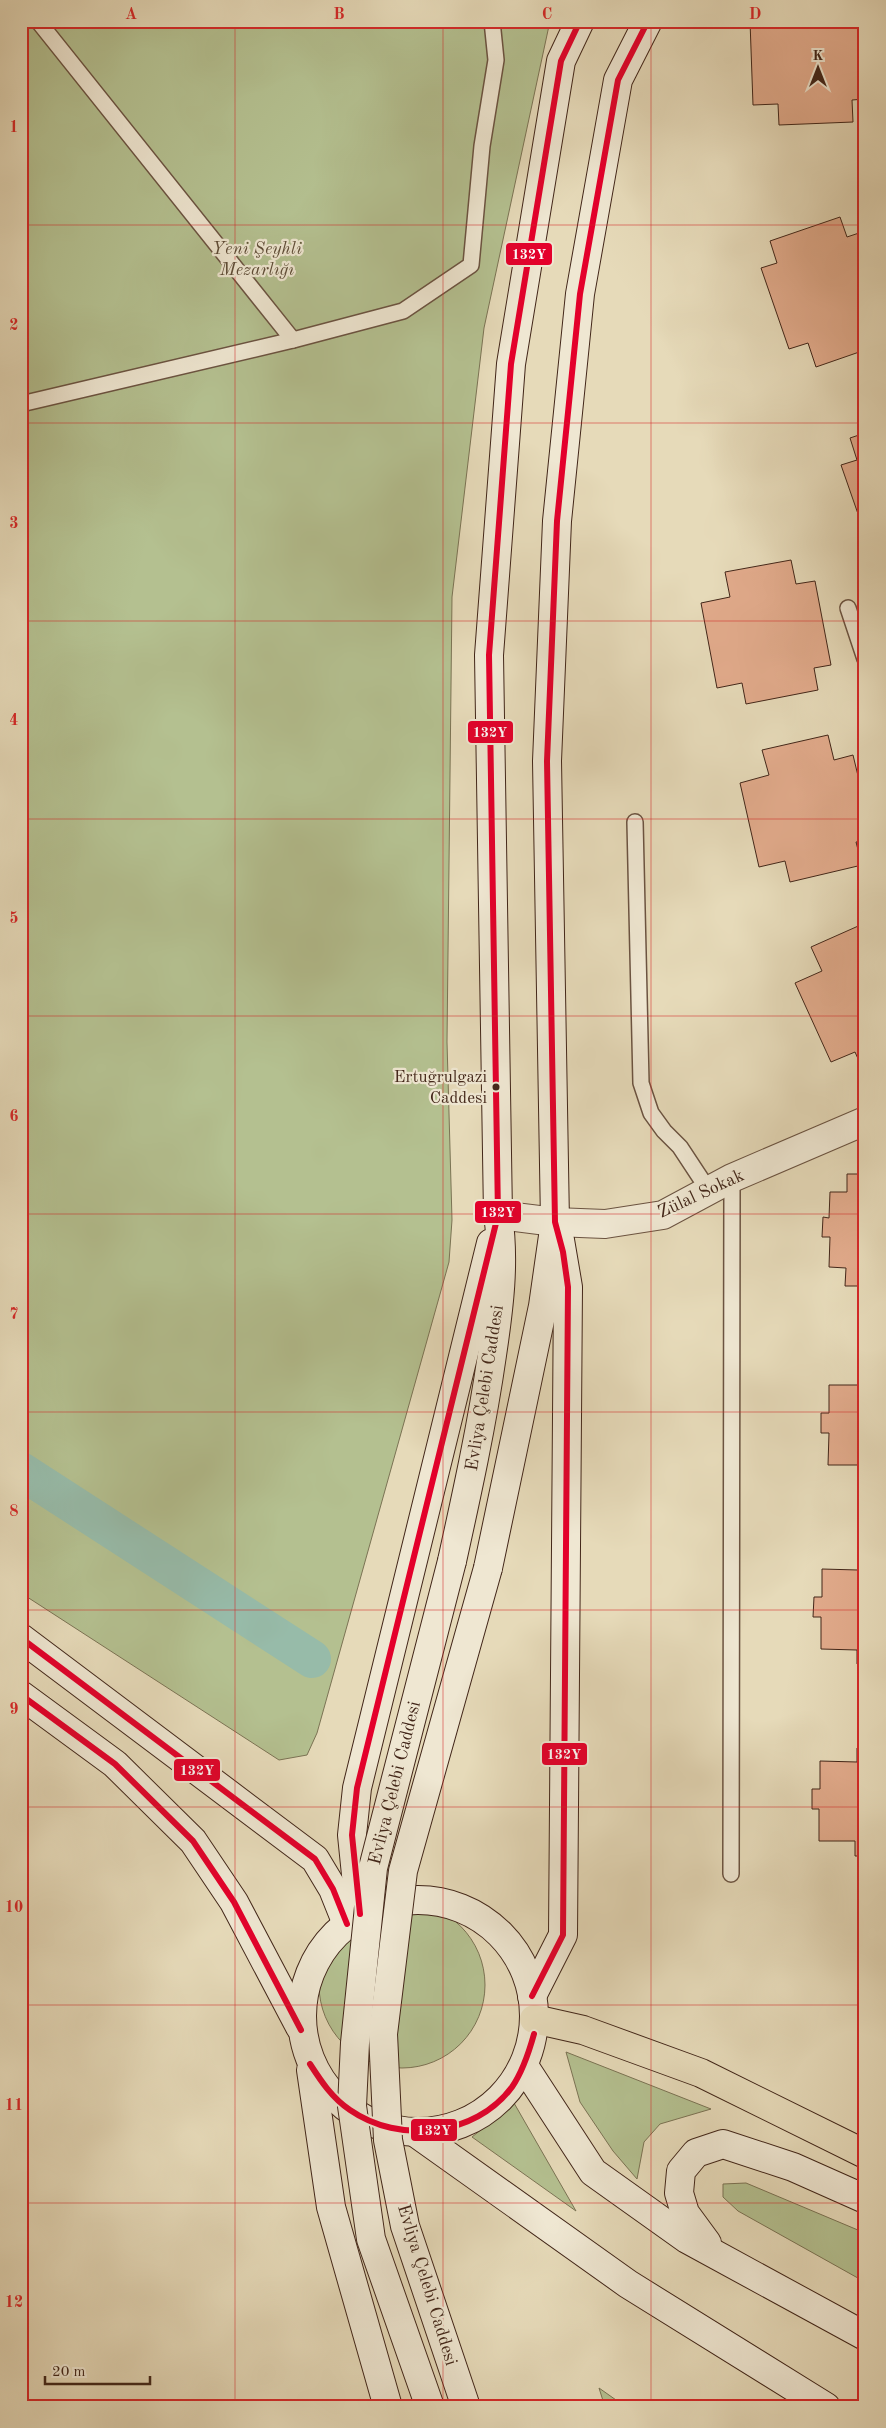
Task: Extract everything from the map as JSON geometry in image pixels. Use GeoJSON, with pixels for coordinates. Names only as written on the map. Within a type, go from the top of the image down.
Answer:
{"type":"FeatureCollection","features":[{"type":"Feature","properties":{"kind":"main road"},"geometry":{"type":"LineString","coordinates":[[533,2008],[583,2030],[701,2074],[865,2154]]}},
{"type":"Feature","properties":{"kind":"street","name":"Evliya Çelebi Caddesi"},"geometry":{"type":"LineString","coordinates":[[430,2407],[372,2239],[352,2106],[355,2043],[373,1868],[452,1561],[484,1416],[498,1318],[502,1243],[498,1215],[489,655],[511,364],[561,61],[580,21]]}},
{"type":"Feature","properties":{"kind":"street","name":"Evliya Çelebi Caddesi"},"geometry":{"type":"LineString","coordinates":[[466,2407],[405,2226],[388,2140],[384,2034],[403,1871],[488,1568],[543,1306],[555,1222],[547,761],[556,521],[580,294],[618,80],[648,21]]}},
{"type":"Feature","properties":{"kind":"street","name":"Zülal Sokak"},"geometry":{"type":"LineString","coordinates":[[498,1215],[555,1222],[605,1224],[663,1215],[720,1184],[865,1121]]}},
{"type":"Feature","properties":{"kind":"street","name":"Evliya Çelebi Caddesi"},"geometry":{"type":"LineString","coordinates":[[354,1919],[352,1836],[357,1788],[498,1215]]}},
{"type":"Feature","properties":{"kind":"street","name":"Evliya Çelebi Caddesi"},"geometry":{"type":"LineString","coordinates":[[533,2008],[563,1935],[568,1287],[563,1252],[555,1222]]}},
{"type":"Feature","properties":{"kind":"street"},"geometry":{"type":"LineString","coordinates":[[21,1638],[315,1860],[354,1919]]}},
{"type":"Feature","properties":{"kind":"street"},"geometry":{"type":"LineString","coordinates":[[21,1695],[115,1764],[193,1841],[234,1902],[301,2030],[310,2064],[331,2207],[388,2407]]}},
{"type":"Feature","properties":{"kind":"street"},"geometry":{"type":"LineString","coordinates":[[301,2030],[302,1996],[313,1963],[333,1935],[354,1919],[396,1901],[434,1900],[471,1912],[501,1933],[524,1964],[533,2008],[534,2034],[524,2066],[506,2094],[480,2116],[450,2129],[416,2133],[384,2128],[353,2114],[328,2092],[310,2064]]}},
{"type":"Feature","properties":{"kind":"street"},"geometry":{"type":"LineString","coordinates":[[524,2066],[593,2172],[687,2239],[865,2336]]}},
{"type":"Feature","properties":{"kind":"street"},"geometry":{"type":"LineString","coordinates":[[416,2133],[628,2284],[826,2407]]}},
{"type":"Feature","properties":{"kind":"street"},"geometry":{"type":"LineString","coordinates":[[717,2256],[685,2213],[679,2193],[681,2171],[696,2153],[723,2144],[793,2167],[865,2199]]}},
{"type":"Feature","properties":{"kind":"lane"},"geometry":{"type":"LineString","coordinates":[[38,21],[293,340]]}},
{"type":"Feature","properties":{"kind":"lane"},"geometry":{"type":"LineString","coordinates":[[21,404],[293,340],[403,310],[471,265],[482,146],[496,60],[492,21]]}},
{"type":"Feature","properties":{"kind":"lane"},"geometry":{"type":"LineString","coordinates":[[848,608],[865,659]]}},
{"type":"Feature","properties":{"kind":"lane"},"geometry":{"type":"LineString","coordinates":[[635,822],[641,1083],[651,1113],[664,1131],[720,1184],[731,1874]]}},
{"type":"Feature","properties":{"kind":"green space","name":"Yeni Şeyhli Mezarlığı"},"geometry":{"type":"Polygon","coordinates":[[[21,21],[550,21],[484,328],[452,597],[447,1042],[452,1220],[449,1262],[317,1733],[307,1755],[279,1760],[21,1593],[21,21]]]}},
{"type":"Feature","properties":{"kind":"green space"},"geometry":{"type":"Polygon","coordinates":[[[410,1902],[434,1908],[461,1926],[479,1953],[484,1969],[484,2001],[479,2017],[461,2044],[448,2054],[426,2065],[394,2068],[370,2062],[349,2049],[338,2038],[322,2009],[319,1977],[325,1953],[338,1932],[349,1921],[378,1905],[410,1902]]]}},
{"type":"Feature","properties":{"kind":"green space"},"geometry":{"type":"Polygon","coordinates":[[[566,2052],[711,2109],[660,2124],[644,2142],[637,2179],[613,2151],[580,2102],[566,2052]]]}},
{"type":"Feature","properties":{"kind":"green space"},"geometry":{"type":"Polygon","coordinates":[[[514,2103],[576,2211],[472,2137],[514,2103]]]}},
{"type":"Feature","properties":{"kind":"green space"},"geometry":{"type":"Polygon","coordinates":[[[746,2183],[865,2233],[865,2282],[738,2211],[723,2197],[723,2184],[746,2183]]]}},
{"type":"Feature","properties":{"kind":"green space"},"geometry":{"type":"Polygon","coordinates":[[[599,2388],[626,2407],[605,2407],[599,2388]]]}},
{"type":"Feature","properties":{"kind":"building"},"geometry":{"type":"Polygon","coordinates":[[[750,21],[865,21],[865,99],[852,100],[853,122],[779,125],[778,104],[753,105],[750,21]]]}},
{"type":"Feature","properties":{"kind":"building"},"geometry":{"type":"Polygon","coordinates":[[[840,217],[847,237],[865,231],[865,350],[816,367],[808,343],[789,349],[761,268],[777,263],[770,241],[840,217]]]}},
{"type":"Feature","properties":{"kind":"building"},"geometry":{"type":"Polygon","coordinates":[[[865,433],[865,534],[841,465],[857,460],[850,438],[865,433]]]}},
{"type":"Feature","properties":{"kind":"building"},"geometry":{"type":"Polygon","coordinates":[[[791,560],[796,584],[815,581],[831,665],[814,668],[818,690],[746,704],[742,683],[717,688],[701,603],[730,597],[725,572],[791,560]]]}},
{"type":"Feature","properties":{"kind":"building"},"geometry":{"type":"Polygon","coordinates":[[[828,735],[834,760],[853,755],[865,805],[865,841],[856,842],[862,865],[790,882],[785,861],[759,867],[740,783],[769,775],[762,750],[828,735]]]}},
{"type":"Feature","properties":{"kind":"building"},"geometry":{"type":"Polygon","coordinates":[[[865,923],[865,1070],[863,1070],[855,1052],[831,1062],[795,983],[822,971],[811,947],[865,923]]]}},
{"type":"Feature","properties":{"kind":"building"},"geometry":{"type":"Polygon","coordinates":[[[847,1174],[865,1174],[865,1286],[845,1286],[846,1268],[829,1267],[830,1237],[822,1237],[823,1217],[829,1218],[830,1192],[847,1192],[847,1174]]]}},
{"type":"Feature","properties":{"kind":"building"},"geometry":{"type":"Polygon","coordinates":[[[829,1385],[865,1385],[865,1480],[864,1465],[828,1465],[829,1433],[821,1433],[821,1413],[829,1413],[829,1385]]]}},
{"type":"Feature","properties":{"kind":"building"},"geometry":{"type":"Polygon","coordinates":[[[859,1556],[865,1556],[865,1664],[857,1664],[857,1650],[821,1649],[821,1617],[813,1617],[814,1597],[822,1597],[822,1569],[858,1570],[859,1556]]]}},
{"type":"Feature","properties":{"kind":"building"},"geometry":{"type":"Polygon","coordinates":[[[857,1748],[865,1748],[865,1856],[855,1856],[855,1841],[819,1841],[819,1809],[812,1809],[812,1789],[820,1789],[820,1761],[857,1762],[857,1748]]]}},
{"type":"Feature","properties":{"kind":"waterway"},"geometry":{"type":"LineString","coordinates":[[21,1471],[312,1659]]}},
{"type":"Feature","properties":{"kind":"transit line","name":"132Y"},"geometry":{"type":"LineString","coordinates":[[360,1914],[352,1835],[357,1788],[498,1215],[489,655],[511,364],[561,61],[580,21]]}},
{"type":"Feature","properties":{"kind":"transit line","name":"132Y"},"geometry":{"type":"LineString","coordinates":[[532,1996],[563,1935],[568,1287],[563,1252],[555,1222],[547,761],[557,521],[580,294],[618,80],[648,21]]}},
{"type":"Feature","properties":{"kind":"transit line","name":"132Y"},"geometry":{"type":"LineString","coordinates":[[21,1638],[315,1859],[333,1889],[347,1924]]}},
{"type":"Feature","properties":{"kind":"transit line","name":"132Y"},"geometry":{"type":"LineString","coordinates":[[21,1695],[115,1764],[193,1841],[234,1902],[301,2030]]}},
{"type":"Feature","properties":{"kind":"transit line","name":"132Y"},"geometry":{"type":"LineString","coordinates":[[310,2064],[332,2095],[350,2110],[370,2121],[391,2128],[413,2131],[436,2130],[457,2125],[478,2116],[496,2104],[512,2087],[528,2054],[534,2034]]}},
{"type":"Feature","properties":{"kind":"place","name":"Ertuğrulgazi Caddesi"},"geometry":{"type":"Point","coordinates":[496,1087]}}]}
